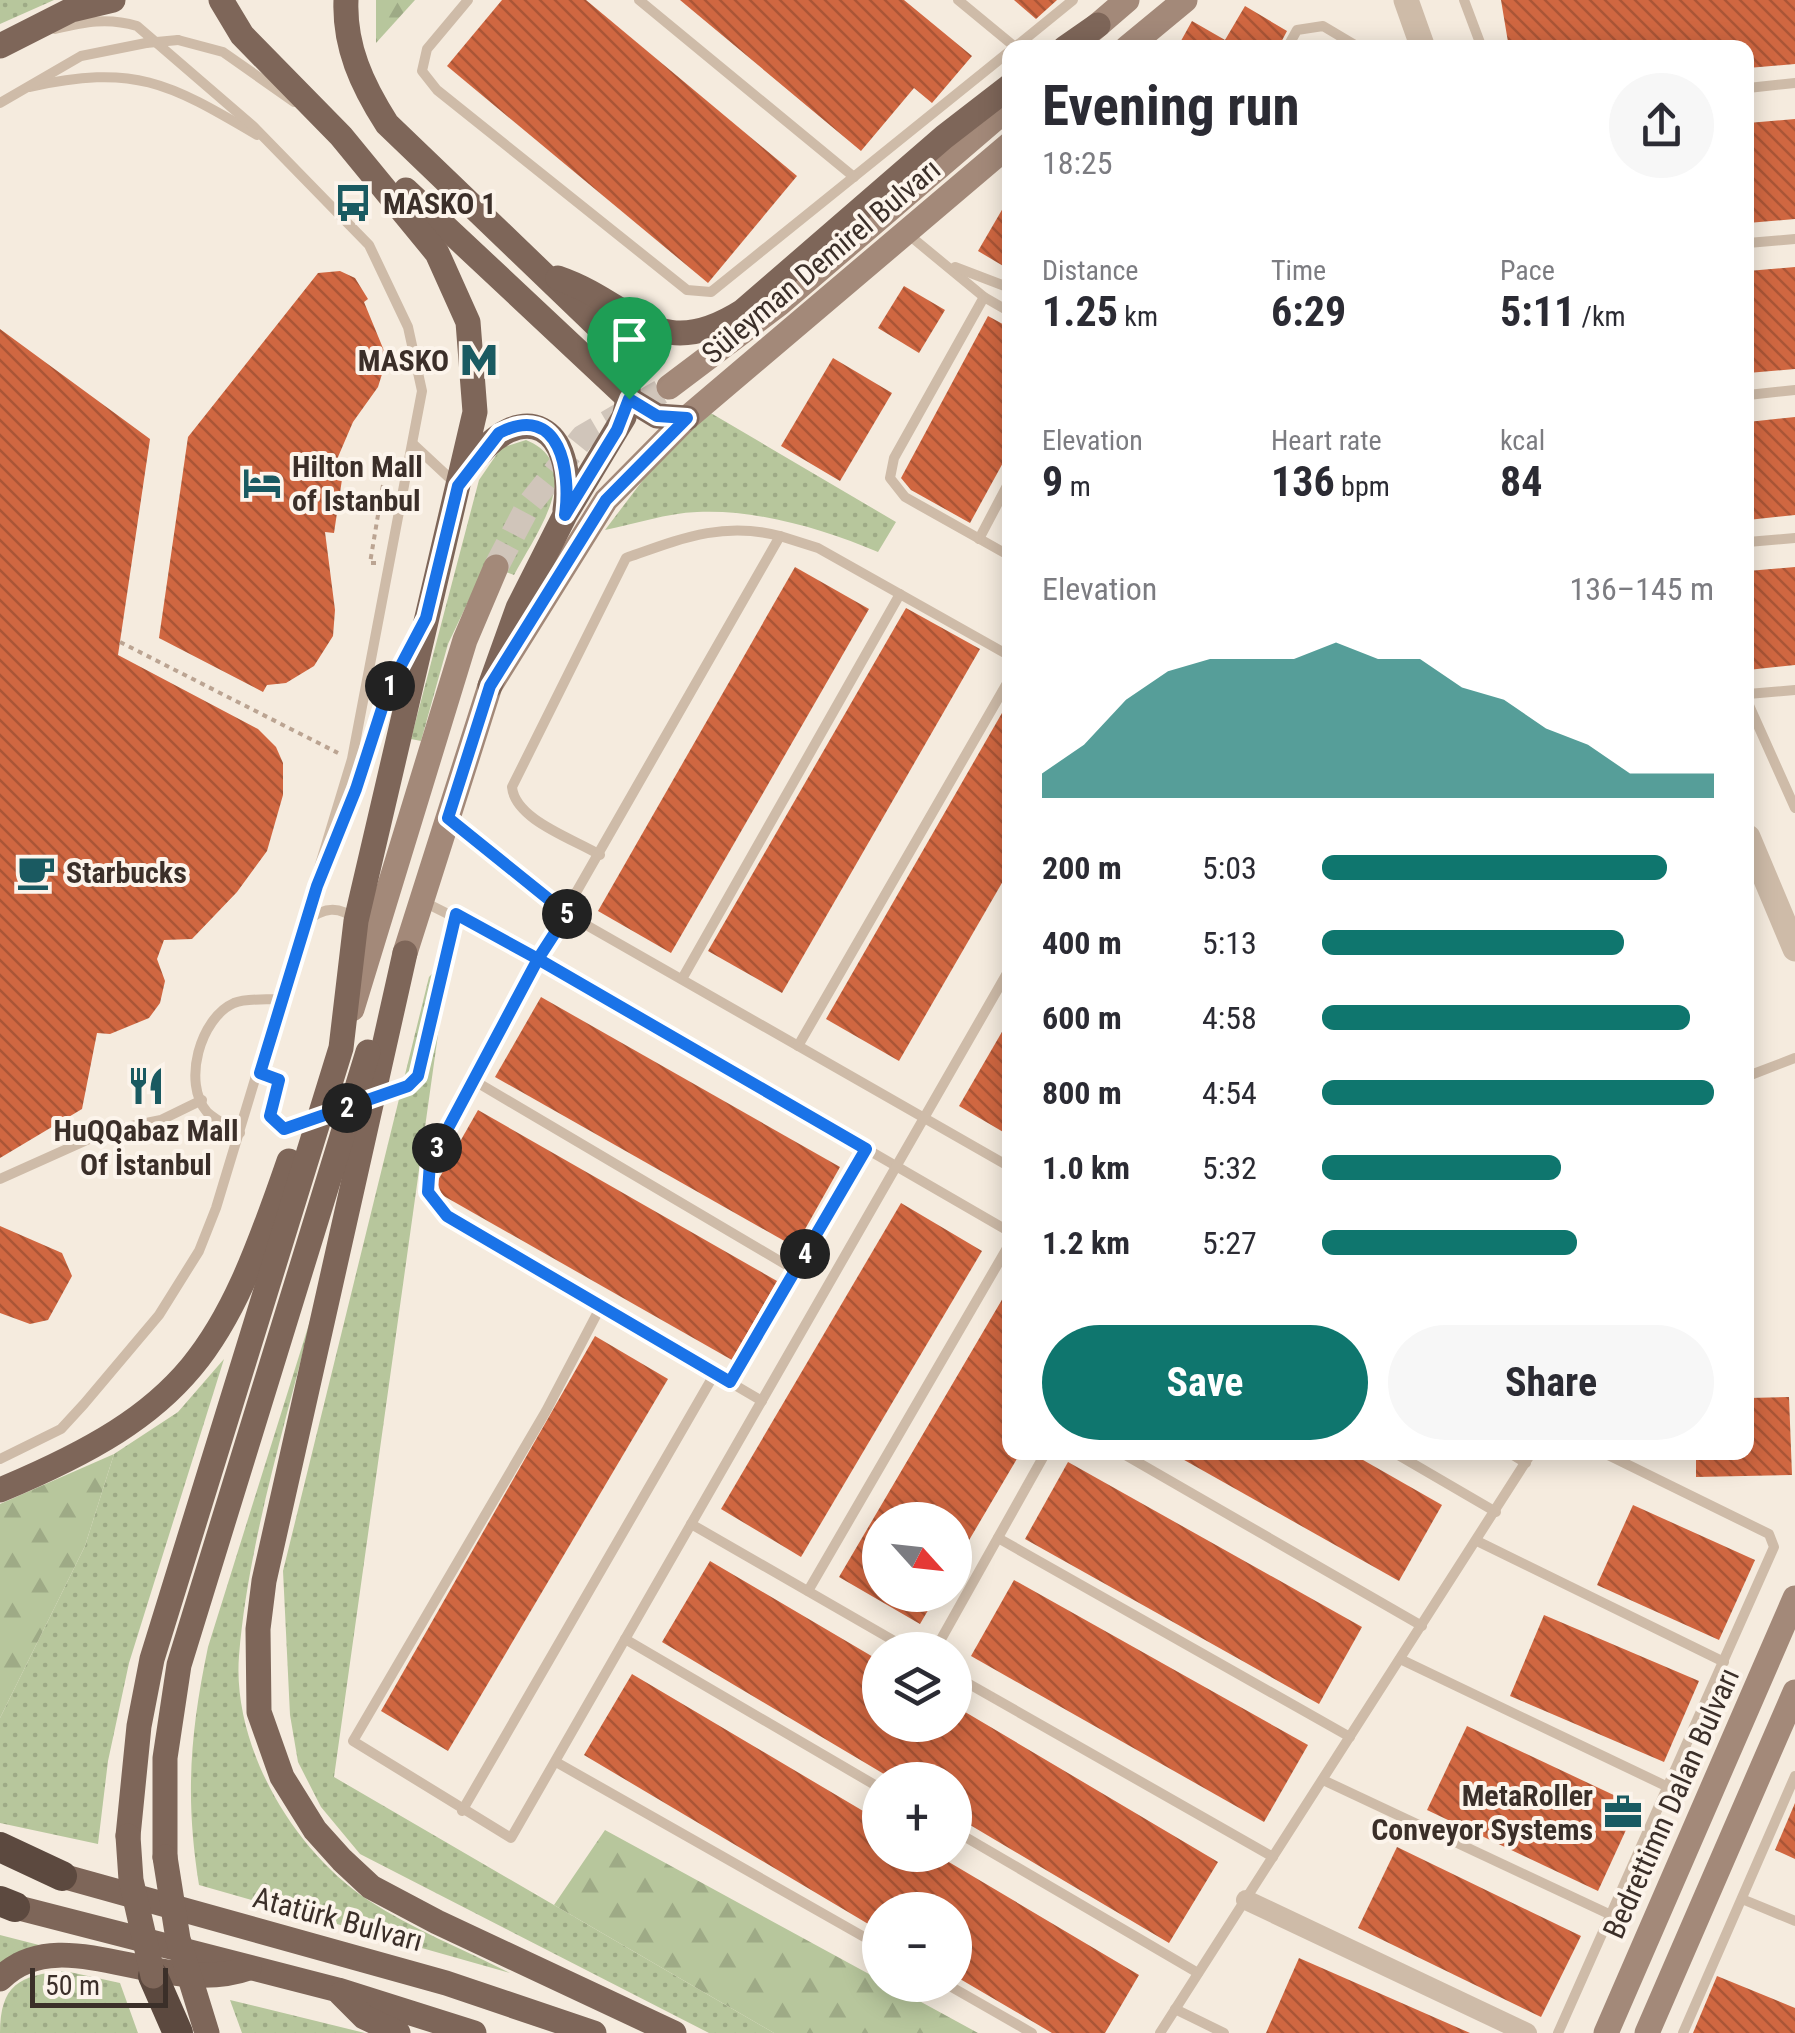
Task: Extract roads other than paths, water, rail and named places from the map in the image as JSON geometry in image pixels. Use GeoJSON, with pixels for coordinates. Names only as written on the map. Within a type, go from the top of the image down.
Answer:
{"type":"FeatureCollection","features":[{"type":"Feature","properties":{"kind":"highway"},"geometry":{"type":"LineString","coordinates":[[0,1847],[62,1876]]}},
{"type":"Feature","properties":{"kind":"highway"},"geometry":{"type":"LineString","coordinates":[[0,1866],[62,1876]]}},
{"type":"Feature","properties":{"kind":"highway"},"geometry":{"type":"LineString","coordinates":[[153,1976],[178,2033]]}},
{"type":"Feature","properties":{"kind":"main road"},"geometry":{"type":"LineString","coordinates":[[8,43],[71,10],[113,0]]}},
{"type":"Feature","properties":{"kind":"main road"},"geometry":{"type":"LineString","coordinates":[[222,0],[242,36],[319,116],[381,167],[629,399],[657,416],[687,418]]}},
{"type":"Feature","properties":{"kind":"main road"},"geometry":{"type":"LineString","coordinates":[[346,0],[345,34],[368,94],[387,124],[614,342],[624,359],[629,399],[617,430],[565,515],[518,608],[490,686]]}},
{"type":"Feature","properties":{"kind":"main road"},"geometry":{"type":"LineString","coordinates":[[1082,40],[1127,0]]}},
{"type":"Feature","properties":{"kind":"main road"},"geometry":{"type":"LineString","coordinates":[[1137,40],[1185,0]]}},
{"type":"Feature","properties":{"kind":"main road"},"geometry":{"type":"LineString","coordinates":[[1076,40],[1098,25]]}},
{"type":"Feature","properties":{"kind":"main road"},"geometry":{"type":"LineString","coordinates":[[538,271],[586,289],[649,329],[682,335],[706,331],[743,311],[944,137],[1002,92]]}},
{"type":"Feature","properties":{"kind":"main road","name":"Süleyman Demirel Bulvarı"},"geometry":{"type":"LineString","coordinates":[[669,387],[779,304],[1002,113]]}},
{"type":"Feature","properties":{"kind":"main road"},"geometry":{"type":"LineString","coordinates":[[0,1490],[103,1443],[137,1421],[191,1372],[242,1288],[308,1106],[340,1048],[356,921],[475,412],[468,322],[453,282],[422,231],[341,136]]}},
{"type":"Feature","properties":{"kind":"main road","name":"Süleyman Demirel Bulvarı"},"geometry":{"type":"LineString","coordinates":[[404,953],[424,902],[490,686],[606,500],[687,418],[1002,151]]}},
{"type":"Feature","properties":{"kind":"main road"},"geometry":{"type":"LineString","coordinates":[[458,486],[499,433],[534,427],[547,433],[567,465],[565,515]]}},
{"type":"Feature","properties":{"kind":"main road"},"geometry":{"type":"LineString","coordinates":[[163,2033],[131,1880],[128,1836],[139,1726],[152,1659],[465,640],[496,567]]}},
{"type":"Feature","properties":{"kind":"main road"},"geometry":{"type":"LineString","coordinates":[[207,2033],[178,1938],[165,1858],[165,1758],[180,1664],[373,1036],[404,953]]}},
{"type":"Feature","properties":{"kind":"main road"},"geometry":{"type":"LineString","coordinates":[[404,953],[264,1581],[258,1629],[259,1712],[282,1777],[298,1806],[328,1845],[371,1887],[674,2033]]}},
{"type":"Feature","properties":{"kind":"main road","name":"Bedrettimn Dalan Bulvarı"},"geometry":{"type":"LineString","coordinates":[[1606,2033],[1795,1598]]}},
{"type":"Feature","properties":{"kind":"main road"},"geometry":{"type":"LineString","coordinates":[[1647,2033],[1795,1692]]}},
{"type":"Feature","properties":{"kind":"main road","name":"Atatürk Bulvarı"},"geometry":{"type":"LineString","coordinates":[[62,1876],[446,1983],[594,2033]]}},
{"type":"Feature","properties":{"kind":"main road"},"geometry":{"type":"LineString","coordinates":[[5,1905],[338,1990],[474,2033]]}},
{"type":"Feature","properties":{"kind":"main road"},"geometry":{"type":"LineString","coordinates":[[0,1979],[21,1962],[64,1953],[186,1978],[228,1975],[250,1968]]}},
{"type":"Feature","properties":{"kind":"main road"},"geometry":{"type":"LineString","coordinates":[[338,1990],[351,2008],[398,2033]]}},
{"type":"Feature","properties":{"kind":"street"},"geometry":{"type":"LineString","coordinates":[[1406,0],[1420,40]]}},
{"type":"Feature","properties":{"kind":"street"},"geometry":{"type":"LineString","coordinates":[[1754,851],[1795,949]]}},
{"type":"Feature","properties":{"kind":"street"},"geometry":{"type":"LineString","coordinates":[[1246,1900],[1527,2033]]}},
{"type":"Feature","properties":{"kind":"lane"},"geometry":{"type":"LineString","coordinates":[[468,0],[428,49],[422,71],[452,102],[686,290],[711,292],[1002,58]]}},
{"type":"Feature","properties":{"kind":"lane"},"geometry":{"type":"LineString","coordinates":[[639,0],[854,177]]}},
{"type":"Feature","properties":{"kind":"lane"},"geometry":{"type":"LineString","coordinates":[[958,0],[1003,40]]}},
{"type":"Feature","properties":{"kind":"lane"},"geometry":{"type":"LineString","coordinates":[[1024,40],[1074,0]]}},
{"type":"Feature","properties":{"kind":"lane"},"geometry":{"type":"LineString","coordinates":[[1464,0],[1479,40]]}},
{"type":"Feature","properties":{"kind":"lane"},"geometry":{"type":"LineString","coordinates":[[0,1460],[61,1429],[159,1314],[199,1250],[260,1073],[352,760],[386,564],[414,445],[422,391],[408,327],[369,246],[269,142],[136,26],[116,20],[93,20],[8,43]]}},
{"type":"Feature","properties":{"kind":"lane"},"geometry":{"type":"LineString","coordinates":[[1291,40],[1297,30],[1323,26],[1347,40]]}},
{"type":"Feature","properties":{"kind":"lane"},"geometry":{"type":"LineString","coordinates":[[0,104],[82,56],[178,40],[200,42],[223,52],[319,116]]}},
{"type":"Feature","properties":{"kind":"lane"},"geometry":{"type":"LineString","coordinates":[[29,87],[76,77],[141,78],[177,90],[269,142]]}},
{"type":"Feature","properties":{"kind":"lane"},"geometry":{"type":"LineString","coordinates":[[1754,87],[1795,83]]}},
{"type":"Feature","properties":{"kind":"lane"},"geometry":{"type":"LineString","coordinates":[[904,231],[1002,307]]}},
{"type":"Feature","properties":{"kind":"lane"},"geometry":{"type":"LineString","coordinates":[[1754,242],[1795,239]]}},
{"type":"Feature","properties":{"kind":"lane"},"geometry":{"type":"LineString","coordinates":[[950,266],[1002,285]]}},
{"type":"Feature","properties":{"kind":"lane"},"geometry":{"type":"LineString","coordinates":[[984,296],[894,458],[890,478],[905,497],[1002,552]]}},
{"type":"Feature","properties":{"kind":"lane"},"geometry":{"type":"LineString","coordinates":[[1754,394],[1795,390]]}},
{"type":"Feature","properties":{"kind":"lane"},"geometry":{"type":"LineString","coordinates":[[414,445],[458,486]]}},
{"type":"Feature","properties":{"kind":"lane"},"geometry":{"type":"LineString","coordinates":[[979,539],[1002,495]]}},
{"type":"Feature","properties":{"kind":"lane"},"geometry":{"type":"LineString","coordinates":[[600,855],[524,812],[514,800],[512,787],[626,558],[703,530],[748,529],[780,536],[818,548],[1002,651]]}},
{"type":"Feature","properties":{"kind":"lane"},"geometry":{"type":"LineString","coordinates":[[762,1401],[447,1216],[428,1192],[430,1162],[473,1080],[780,536]]}},
{"type":"Feature","properties":{"kind":"lane"},"geometry":{"type":"LineString","coordinates":[[1754,541],[1795,538]]}},
{"type":"Feature","properties":{"kind":"lane"},"geometry":{"type":"LineString","coordinates":[[682,979],[900,594]]}},
{"type":"Feature","properties":{"kind":"lane"},"geometry":{"type":"LineString","coordinates":[[317,886],[356,789],[388,690],[426,618]]}},
{"type":"Feature","properties":{"kind":"lane"},"geometry":{"type":"LineString","coordinates":[[1754,693],[1795,690]]}},
{"type":"Feature","properties":{"kind":"lane"},"geometry":{"type":"LineString","coordinates":[[798,1046],[1002,692]]}},
{"type":"Feature","properties":{"kind":"lane"},"geometry":{"type":"LineString","coordinates":[[1754,716],[1795,808]]}},
{"type":"Feature","properties":{"kind":"lane"},"geometry":{"type":"LineString","coordinates":[[448,818],[567,914],[1002,1162]]}},
{"type":"Feature","properties":{"kind":"lane"},"geometry":{"type":"LineString","coordinates":[[424,902],[456,914],[538,959],[1002,1227]]}},
{"type":"Feature","properties":{"kind":"lane"},"geometry":{"type":"LineString","coordinates":[[305,923],[325,909],[339,909],[356,921]]}},
{"type":"Feature","properties":{"kind":"lane"},"geometry":{"type":"LineString","coordinates":[[601,1306],[546,1410],[353,1741],[511,1838],[1002,982]]}},
{"type":"Feature","properties":{"kind":"lane"},"geometry":{"type":"LineString","coordinates":[[240,1133],[207,1112],[195,1083],[197,1056],[214,1021],[233,1004],[280,1000]]}},
{"type":"Feature","properties":{"kind":"lane"},"geometry":{"type":"LineString","coordinates":[[1754,1072],[1795,1058]]}},
{"type":"Feature","properties":{"kind":"lane"},"geometry":{"type":"LineString","coordinates":[[473,1080],[796,1270]]}},
{"type":"Feature","properties":{"kind":"lane"},"geometry":{"type":"LineString","coordinates":[[0,1180],[107,1131],[161,1120],[202,1100]]}},
{"type":"Feature","properties":{"kind":"lane"},"geometry":{"type":"LineString","coordinates":[[730,1382],[866,1149]]}},
{"type":"Feature","properties":{"kind":"lane"},"geometry":{"type":"LineString","coordinates":[[808,1591],[1002,1256]]}},
{"type":"Feature","properties":{"kind":"lane"},"geometry":{"type":"LineString","coordinates":[[462,1810],[715,1374]]}},
{"type":"Feature","properties":{"kind":"lane"},"geometry":{"type":"LineString","coordinates":[[945,1632],[1042,1460]]}},
{"type":"Feature","properties":{"kind":"lane"},"geometry":{"type":"LineString","coordinates":[[1134,1460],[1422,1626]]}},
{"type":"Feature","properties":{"kind":"lane"},"geometry":{"type":"LineString","coordinates":[[1406,1460],[1496,1512]]}},
{"type":"Feature","properties":{"kind":"lane"},"geometry":{"type":"LineString","coordinates":[[1160,2033],[1528,1460]]}},
{"type":"Feature","properties":{"kind":"lane"},"geometry":{"type":"LineString","coordinates":[[1558,2033],[1774,1547],[1769,1534],[1618,1460]]}},
{"type":"Feature","properties":{"kind":"lane"},"geometry":{"type":"LineString","coordinates":[[691,1524],[879,1632]]}},
{"type":"Feature","properties":{"kind":"lane"},"geometry":{"type":"LineString","coordinates":[[998,1538],[1350,1737]]}},
{"type":"Feature","properties":{"kind":"lane"},"geometry":{"type":"LineString","coordinates":[[1477,1541],[1724,1662]]}},
{"type":"Feature","properties":{"kind":"lane"},"geometry":{"type":"LineString","coordinates":[[625,1639],[862,1777]]}},
{"type":"Feature","properties":{"kind":"lane"},"geometry":{"type":"LineString","coordinates":[[1400,1659],[1668,1788]]}},
{"type":"Feature","properties":{"kind":"lane"},"geometry":{"type":"LineString","coordinates":[[972,1686],[1272,1857]]}},
{"type":"Feature","properties":{"kind":"lane"},"geometry":{"type":"LineString","coordinates":[[556,1762],[862,1936]]}},
{"type":"Feature","properties":{"kind":"lane"},"geometry":{"type":"LineString","coordinates":[[1683,2033],[1795,1776]]}},
{"type":"Feature","properties":{"kind":"lane"},"geometry":{"type":"LineString","coordinates":[[1323,1780],[1610,1915]]}},
{"type":"Feature","properties":{"kind":"lane"},"geometry":{"type":"LineString","coordinates":[[972,1842],[1198,1973]]}},
{"type":"Feature","properties":{"kind":"lane"},"geometry":{"type":"LineString","coordinates":[[1742,1898],[1795,1921]]}},
{"type":"Feature","properties":{"kind":"lane"},"geometry":{"type":"LineString","coordinates":[[972,1999],[1032,2033]]}},
{"type":"Feature","properties":{"kind":"lane"},"geometry":{"type":"LineString","coordinates":[[1175,2009],[1224,2033]]}},
{"type":"Feature","properties":{"kind":"tunnel"},"geometry":{"type":"LineString","coordinates":[[496,567],[528,506],[583,437],[669,387]]}},
{"type":"Feature","properties":{"kind":"place","name":"MASKO 1"},"geometry":{"type":"Point","coordinates":[353,203]}},
{"type":"Feature","properties":{"kind":"place","name":"MASKO"},"geometry":{"type":"Point","coordinates":[479,360]}},
{"type":"Feature","properties":{"kind":"place","name":"Hilton Mall of Istanbul"},"geometry":{"type":"Point","coordinates":[262,483]}},
{"type":"Feature","properties":{"kind":"place","name":"Starbucks"},"geometry":{"type":"Point","coordinates":[36,872]}},
{"type":"Feature","properties":{"kind":"place","name":"HuQQabaz Mall Of İstanbul"},"geometry":{"type":"Point","coordinates":[146,1086]}},
{"type":"Feature","properties":{"kind":"place","name":"MetaRoller Conveyor Systems"},"geometry":{"type":"Point","coordinates":[1623,1812]}}]}
